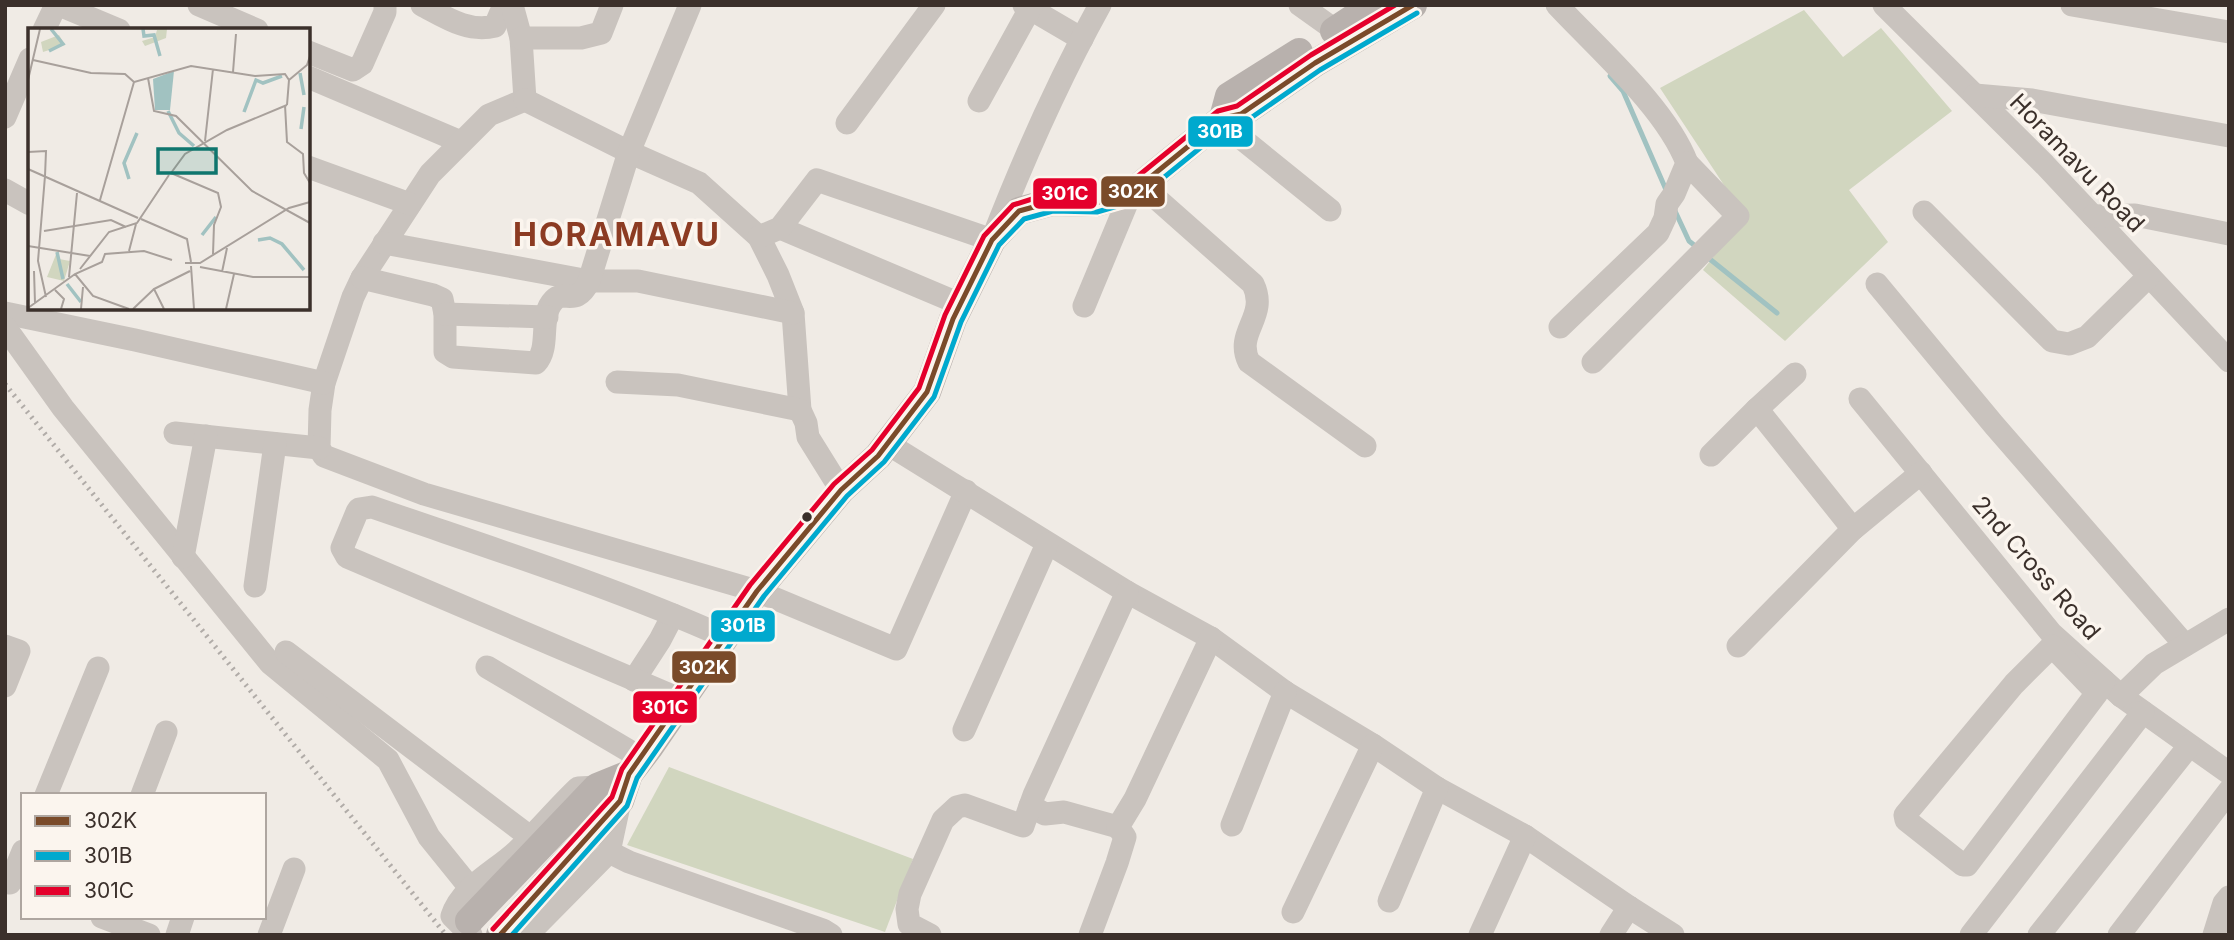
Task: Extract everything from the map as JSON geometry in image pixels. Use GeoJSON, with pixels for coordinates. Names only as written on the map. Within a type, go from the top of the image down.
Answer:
{"type":"FeatureCollection","features":[{"type":"Feature","properties":{"kind":"main road"},"geometry":{"type":"LineString","coordinates":[[1221,120],[1230,96],[1373,5]]}},
{"type":"Feature","properties":{"kind":"main road"},"geometry":{"type":"LineString","coordinates":[[470,928],[635,766],[757,591],[841,490],[888,444],[927,392],[960,304],[992,240],[1019,211],[1052,202],[1095,203],[1136,189],[1221,120],[1241,114],[1315,63],[1413,5]]}},
{"type":"Feature","properties":{"kind":"main road"},"geometry":{"type":"LineString","coordinates":[[500,935],[609,794]]}},
{"type":"Feature","properties":{"kind":"street"},"geometry":{"type":"LineString","coordinates":[[45,28],[58,5],[114,28]]}},
{"type":"Feature","properties":{"kind":"street"},"geometry":{"type":"LineString","coordinates":[[199,5],[252,28]]}},
{"type":"Feature","properties":{"kind":"street"},"geometry":{"type":"LineString","coordinates":[[310,53],[353,70],[362,64],[385,5]]}},
{"type":"Feature","properties":{"kind":"street"},"geometry":{"type":"LineString","coordinates":[[422,5],[469,28],[483,29],[495,26],[504,5]]}},
{"type":"Feature","properties":{"kind":"street"},"geometry":{"type":"LineString","coordinates":[[512,5],[522,38],[525,100]]}},
{"type":"Feature","properties":{"kind":"street"},"geometry":{"type":"LineString","coordinates":[[522,38],[581,38],[601,33],[612,5]]}},
{"type":"Feature","properties":{"kind":"street"},"geometry":{"type":"LineString","coordinates":[[362,278],[442,299],[445,314],[445,352],[453,357],[536,363],[541,358],[547,317],[554,300],[578,296],[584,292],[589,281],[629,152],[690,5]]}},
{"type":"Feature","properties":{"kind":"street"},"geometry":{"type":"LineString","coordinates":[[847,123],[934,5]]}},
{"type":"Feature","properties":{"kind":"street"},"geometry":{"type":"LineString","coordinates":[[759,236],[780,228],[817,180],[992,240],[1017,175],[1100,5]]}},
{"type":"Feature","properties":{"kind":"street"},"geometry":{"type":"LineString","coordinates":[[1300,5],[1335,30]]}},
{"type":"Feature","properties":{"kind":"street"},"geometry":{"type":"LineString","coordinates":[[1557,5],[1658,113],[1688,163],[1738,216],[1594,362]]}},
{"type":"Feature","properties":{"kind":"street","name":"Horamavu Road"},"geometry":{"type":"LineString","coordinates":[[1884,5],[2045,165],[2229,361]]}},
{"type":"Feature","properties":{"kind":"street"},"geometry":{"type":"LineString","coordinates":[[2072,5],[2229,32]]}},
{"type":"Feature","properties":{"kind":"street"},"geometry":{"type":"LineString","coordinates":[[979,101],[1029,7],[1082,39]]}},
{"type":"Feature","properties":{"kind":"street"},"geometry":{"type":"LineString","coordinates":[[14,97],[28,64]]}},
{"type":"Feature","properties":{"kind":"street"},"geometry":{"type":"LineString","coordinates":[[310,78],[461,142]]}},
{"type":"Feature","properties":{"kind":"street"},"geometry":{"type":"LineString","coordinates":[[1975,95],[2032,100],[2229,136]]}},
{"type":"Feature","properties":{"kind":"street"},"geometry":{"type":"LineString","coordinates":[[841,490],[808,437],[800,410],[793,313],[759,236],[699,183],[629,152],[525,100],[489,115],[430,174],[362,278],[324,383],[319,448],[324,456],[424,494],[757,591],[896,649],[966,491]]}},
{"type":"Feature","properties":{"kind":"street"},"geometry":{"type":"LineString","coordinates":[[1221,120],[1330,210]]}},
{"type":"Feature","properties":{"kind":"street"},"geometry":{"type":"LineString","coordinates":[[1560,327],[1658,233],[1670,199],[1688,163]]}},
{"type":"Feature","properties":{"kind":"street"},"geometry":{"type":"LineString","coordinates":[[310,168],[410,204]]}},
{"type":"Feature","properties":{"kind":"street"},"geometry":{"type":"LineString","coordinates":[[1084,306],[1136,189],[1253,284],[1258,295],[1257,309],[1244,343],[1245,354],[1250,362],[1365,446]]}},
{"type":"Feature","properties":{"kind":"street"},"geometry":{"type":"LineString","coordinates":[[5,190],[28,203]]}},
{"type":"Feature","properties":{"kind":"street"},"geometry":{"type":"LineString","coordinates":[[1924,212],[2052,341],[2069,344],[2087,337],[2149,276]]}},
{"type":"Feature","properties":{"kind":"street"},"geometry":{"type":"LineString","coordinates":[[2093,216],[2135,215],[2229,234]]}},
{"type":"Feature","properties":{"kind":"street"},"geometry":{"type":"LineString","coordinates":[[780,228],[960,304]]}},
{"type":"Feature","properties":{"kind":"street"},"geometry":{"type":"LineString","coordinates":[[384,243],[589,281],[638,281],[793,313]]}},
{"type":"Feature","properties":{"kind":"street"},"geometry":{"type":"LineString","coordinates":[[1877,284],[1994,425],[2185,645]]}},
{"type":"Feature","properties":{"kind":"street"},"geometry":{"type":"LineString","coordinates":[[5,313],[324,383]]}},
{"type":"Feature","properties":{"kind":"street"},"geometry":{"type":"LineString","coordinates":[[445,314],[547,317]]}},
{"type":"Feature","properties":{"kind":"street"},"geometry":{"type":"LineString","coordinates":[[5,327],[63,408],[270,663],[388,760],[429,837],[471,889]]}},
{"type":"Feature","properties":{"kind":"street"},"geometry":{"type":"LineString","coordinates":[[1711,455],[1795,374]]}},
{"type":"Feature","properties":{"kind":"street"},"geometry":{"type":"LineString","coordinates":[[617,382],[678,385],[800,410]]}},
{"type":"Feature","properties":{"kind":"street","name":"2nd Cross Road"},"geometry":{"type":"LineString","coordinates":[[1860,399],[2051,633],[2107,690],[2229,773]]}},
{"type":"Feature","properties":{"kind":"street"},"geometry":{"type":"LineString","coordinates":[[1757,409],[1853,529]]}},
{"type":"Feature","properties":{"kind":"street"},"geometry":{"type":"LineString","coordinates":[[175,433],[319,448]]}},
{"type":"Feature","properties":{"kind":"street"},"geometry":{"type":"LineString","coordinates":[[183,557],[205,436]]}},
{"type":"Feature","properties":{"kind":"street"},"geometry":{"type":"LineString","coordinates":[[255,586],[275,444]]}},
{"type":"Feature","properties":{"kind":"street"},"geometry":{"type":"LineString","coordinates":[[888,444],[1126,592],[1211,638],[1285,692],[1373,745],[1437,788],[1525,836],[1673,935]]}},
{"type":"Feature","properties":{"kind":"street"},"geometry":{"type":"LineString","coordinates":[[1738,646],[1853,529],[1921,473]]}},
{"type":"Feature","properties":{"kind":"street"},"geometry":{"type":"LineString","coordinates":[[682,700],[347,557],[342,548],[357,512],[359,509],[372,507],[577,579],[725,637]]}},
{"type":"Feature","properties":{"kind":"street"},"geometry":{"type":"LineString","coordinates":[[964,730],[1047,544]]}},
{"type":"Feature","properties":{"kind":"street"},"geometry":{"type":"LineString","coordinates":[[930,935],[909,924],[906,917],[907,902],[943,820],[957,807],[965,805],[1023,826],[1126,592]]}},
{"type":"Feature","properties":{"kind":"street"},"geometry":{"type":"LineString","coordinates":[[634,680],[673,615]]}},
{"type":"Feature","properties":{"kind":"street"},"geometry":{"type":"LineString","coordinates":[[2107,690],[2052,646],[2006,693],[1905,815],[1906,820],[1963,865],[1967,865],[2107,690],[2229,619]]}},
{"type":"Feature","properties":{"kind":"street"},"geometry":{"type":"LineString","coordinates":[[1118,827],[1135,799],[1211,638]]}},
{"type":"Feature","properties":{"kind":"street"},"geometry":{"type":"LineString","coordinates":[[5,646],[19,651],[5,686]]}},
{"type":"Feature","properties":{"kind":"street"},"geometry":{"type":"LineString","coordinates":[[286,652],[530,837]]}},
{"type":"Feature","properties":{"kind":"street"},"geometry":{"type":"LineString","coordinates":[[487,667],[635,766]]}},
{"type":"Feature","properties":{"kind":"street"},"geometry":{"type":"LineString","coordinates":[[47,793],[97,668]]}},
{"type":"Feature","properties":{"kind":"street"},"geometry":{"type":"LineString","coordinates":[[1232,825],[1285,692]]}},
{"type":"Feature","properties":{"kind":"street"},"geometry":{"type":"LineString","coordinates":[[1972,935],[2143,712]]}},
{"type":"Feature","properties":{"kind":"street"},"geometry":{"type":"LineString","coordinates":[[143,793],[166,732]]}},
{"type":"Feature","properties":{"kind":"street"},"geometry":{"type":"LineString","coordinates":[[1293,912],[1373,745]]}},
{"type":"Feature","properties":{"kind":"street"},"geometry":{"type":"LineString","coordinates":[[2039,935],[2189,746]]}},
{"type":"Feature","properties":{"kind":"street"},"geometry":{"type":"LineString","coordinates":[[470,928],[452,916],[455,906],[471,889],[517,851],[578,788],[609,794],[609,852],[527,935]]}},
{"type":"Feature","properties":{"kind":"street"},"geometry":{"type":"LineString","coordinates":[[1388,901],[1437,788]]}},
{"type":"Feature","properties":{"kind":"street"},"geometry":{"type":"LineString","coordinates":[[2119,935],[2229,791]]}},
{"type":"Feature","properties":{"kind":"street"},"geometry":{"type":"LineString","coordinates":[[1030,806],[1045,814],[1065,812],[1118,827],[1125,837],[1090,935]]}},
{"type":"Feature","properties":{"kind":"street"},"geometry":{"type":"LineString","coordinates":[[1480,935],[1525,836]]}},
{"type":"Feature","properties":{"kind":"street"},"geometry":{"type":"LineString","coordinates":[[609,852],[629,862],[831,935]]}},
{"type":"Feature","properties":{"kind":"street"},"geometry":{"type":"LineString","coordinates":[[13,884],[21,858]]}},
{"type":"Feature","properties":{"kind":"street"},"geometry":{"type":"LineString","coordinates":[[269,935],[295,869]]}},
{"type":"Feature","properties":{"kind":"street"},"geometry":{"type":"LineString","coordinates":[[2214,935],[2224,903],[2229,897]]}},
{"type":"Feature","properties":{"kind":"street"},"geometry":{"type":"LineString","coordinates":[[1611,935],[1629,908]]}},
{"type":"Feature","properties":{"kind":"street"},"geometry":{"type":"LineString","coordinates":[[107,919],[149,935]]}},
{"type":"Feature","properties":{"kind":"green space"},"geometry":{"type":"Polygon","coordinates":[[[1804,10],[1843,57],[1881,28],[1952,111],[1849,190],[1888,242],[1785,341],[1703,270],[1745,217],[1660,88],[1804,10]]]}},
{"type":"Feature","properties":{"kind":"green space"},"geometry":{"type":"Polygon","coordinates":[[[669,767],[913,859],[885,932],[627,845],[669,767]]]}},
{"type":"Feature","properties":{"kind":"waterway"},"geometry":{"type":"LineString","coordinates":[[1610,76],[1623,91],[1667,192]]}},
{"type":"Feature","properties":{"kind":"waterway"},"geometry":{"type":"LineString","coordinates":[[1675,211],[1689,241],[1699,249]]}},
{"type":"Feature","properties":{"kind":"waterway"},"geometry":{"type":"LineString","coordinates":[[1706,256],[1777,313]]}},
{"type":"Feature","properties":{"kind":"railway"},"geometry":{"type":"LineString","coordinates":[[5,384],[446,935]]}},
{"type":"Feature","properties":{"kind":"transit line","name":"301C"},"geometry":{"type":"LineString","coordinates":[[493,929],[612,797],[622,769],[750,585],[834,484],[872,450],[919,388],[945,315],[984,236],[1013,205],[1051,193],[1094,194],[1127,185],[1218,111],[1237,106],[1311,55],[1395,5]]}},
{"type":"Feature","properties":{"kind":"transit line","name":"302K"},"geometry":{"type":"LineString","coordinates":[[500,935],[620,801],[629,774],[757,591],[841,490],[878,456],[927,392],[953,319],[992,240],[1019,211],[1052,202],[1095,203],[1131,193],[1223,118],[1241,114],[1315,63],[1413,5]]}},
{"type":"Feature","properties":{"kind":"transit line","name":"301B"},"geometry":{"type":"LineString","coordinates":[[512,935],[627,806],[637,778],[764,596],[847,496],[884,462],[934,397],[961,322],[999,245],[1024,219],[1053,211],[1097,212],[1135,201],[1227,126],[1245,122],[1320,70],[1417,13]]}},
{"type":"Feature","properties":{"kind":"district","name":"HORAMAVU"},"geometry":{"type":"Point","coordinates":[617,235]}}]}
